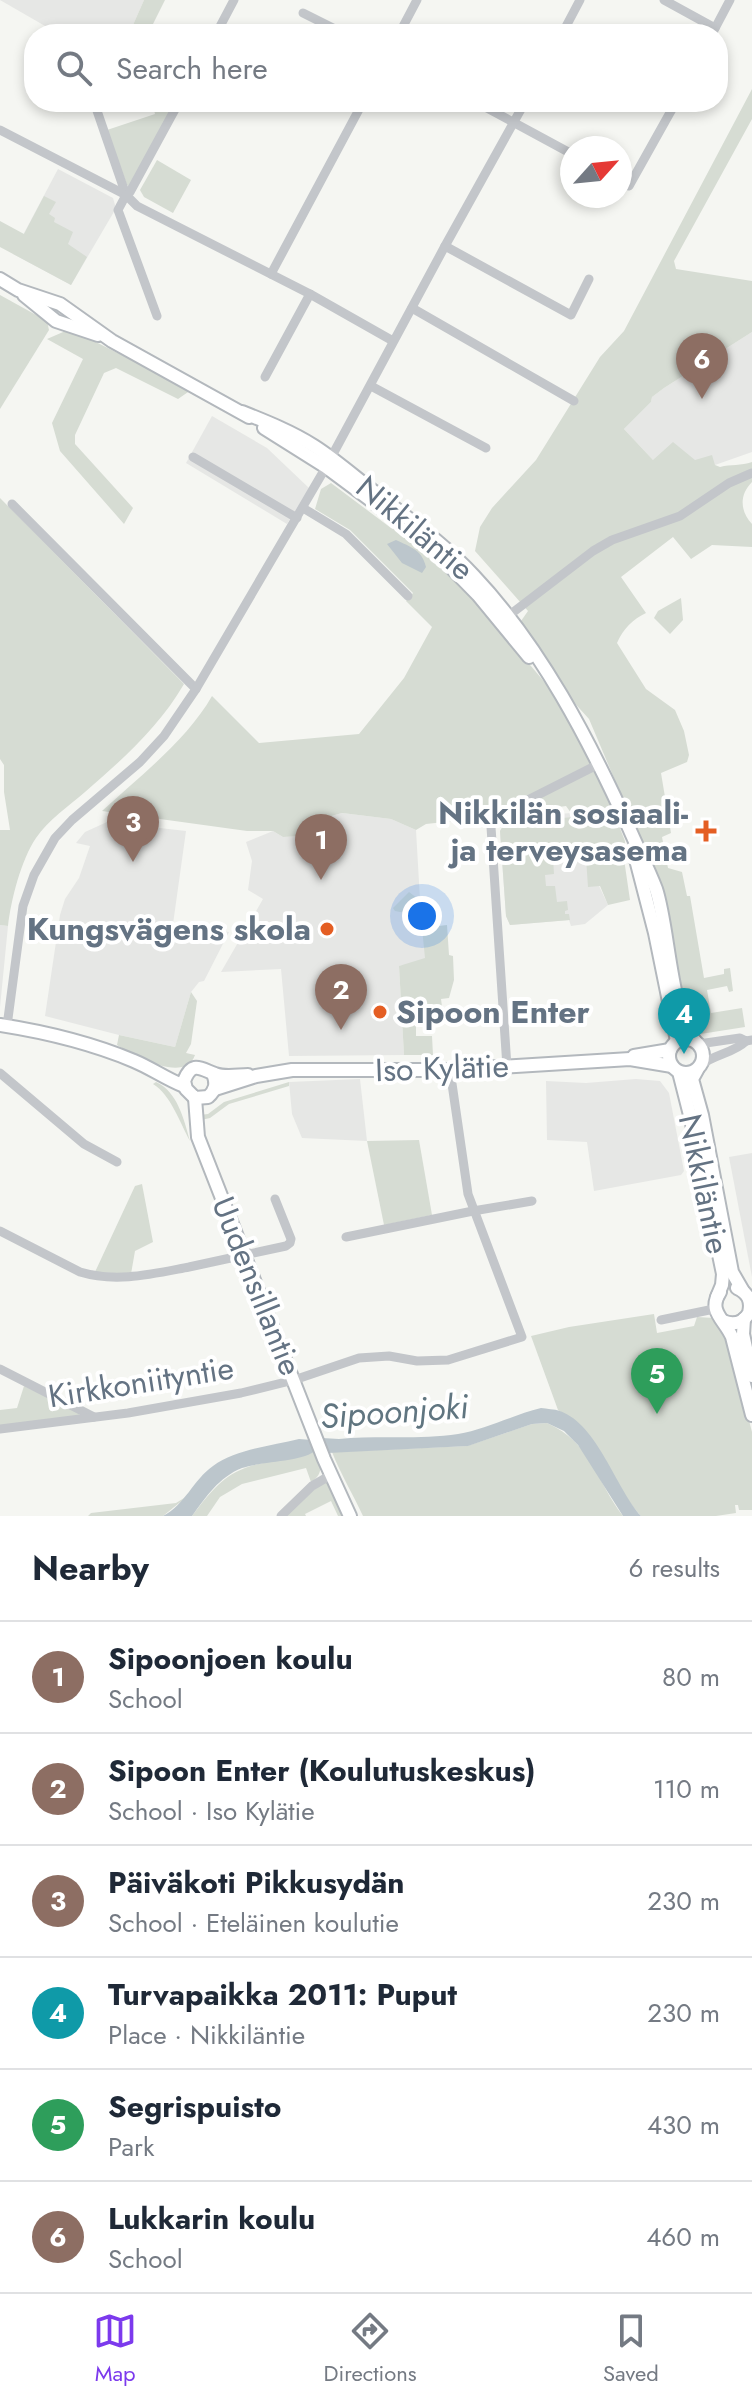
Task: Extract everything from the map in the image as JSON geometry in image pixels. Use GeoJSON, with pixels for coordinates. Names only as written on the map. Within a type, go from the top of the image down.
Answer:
{"type":"FeatureCollection","features":[{"type":"Feature","properties":{"kind":"street"},"geometry":{"type":"LineString","coordinates":[[221,24],[234,0]]}},
{"type":"Feature","properties":{"kind":"street"},"geometry":{"type":"LineString","coordinates":[[404,24],[417,0]]}},
{"type":"Feature","properties":{"kind":"street"},"geometry":{"type":"LineString","coordinates":[[567,24],[580,0]]}},
{"type":"Feature","properties":{"kind":"street"},"geometry":{"type":"LineString","coordinates":[[664,0],[702,24]]}},
{"type":"Feature","properties":{"kind":"street"},"geometry":{"type":"LineString","coordinates":[[717,24],[730,0]]}},
{"type":"Feature","properties":{"kind":"street"},"geometry":{"type":"LineString","coordinates":[[303,13],[325,24]]}},
{"type":"Feature","properties":{"kind":"street"},"geometry":{"type":"LineString","coordinates":[[97,112],[126,195]]}},
{"type":"Feature","properties":{"kind":"street"},"geometry":{"type":"LineString","coordinates":[[157,316],[118,210],[174,112]]}},
{"type":"Feature","properties":{"kind":"street"},"geometry":{"type":"LineString","coordinates":[[271,274],[358,112]]}},
{"type":"Feature","properties":{"kind":"street"},"geometry":{"type":"LineString","coordinates":[[494,112],[560,148]]}},
{"type":"Feature","properties":{"kind":"street"},"geometry":{"type":"LineString","coordinates":[[184,1086],[111,1052],[4,1025],[27,892],[45,853],[63,829],[140,762],[164,736],[196,689],[303,508],[520,112]]}},
{"type":"Feature","properties":{"kind":"street"},"geometry":{"type":"LineString","coordinates":[[632,172],[670,112]]}},
{"type":"Feature","properties":{"kind":"street"},"geometry":{"type":"LineString","coordinates":[[0,130],[393,341]]}},
{"type":"Feature","properties":{"kind":"street"},"geometry":{"type":"LineString","coordinates":[[445,246],[571,315],[589,279]]}},
{"type":"Feature","properties":{"kind":"street","name":"Nikkiläntie"},"geometry":{"type":"LineString","coordinates":[[0,279],[18,290],[60,304],[112,341],[328,463],[427,543],[504,619],[553,684],[599,764],[645,861],[660,902],[681,1011],[687,1030],[697,1042]]}},
{"type":"Feature","properties":{"kind":"street"},"geometry":{"type":"LineString","coordinates":[[265,377],[310,294]]}},
{"type":"Feature","properties":{"kind":"street"},"geometry":{"type":"LineString","coordinates":[[412,308],[574,401]]}},
{"type":"Feature","properties":{"kind":"street"},"geometry":{"type":"LineString","coordinates":[[371,386],[486,448]]}},
{"type":"Feature","properties":{"kind":"street"},"geometry":{"type":"LineString","coordinates":[[193,457],[297,518]]}},
{"type":"Feature","properties":{"kind":"street"},"geometry":{"type":"LineString","coordinates":[[504,619],[604,544],[680,516],[729,483],[752,473]]}},
{"type":"Feature","properties":{"kind":"street"},"geometry":{"type":"LineString","coordinates":[[12,504],[196,689]]}},
{"type":"Feature","properties":{"kind":"street"},"geometry":{"type":"LineString","coordinates":[[303,508],[346,534],[408,596]]}},
{"type":"Feature","properties":{"kind":"street"},"geometry":{"type":"LineString","coordinates":[[507,1067],[491,827],[500,814],[599,764]]}},
{"type":"Feature","properties":{"kind":"street","name":"Nikkiläntie"},"geometry":{"type":"LineString","coordinates":[[629,829],[655,933],[673,1045]]}},
{"type":"Feature","properties":{"kind":"street"},"geometry":{"type":"LineString","coordinates":[[687,1038],[697,1042],[749,1040],[742,1046],[717,1054],[689,1073],[675,1069],[669,1060],[673,1045],[687,1038]]}},
{"type":"Feature","properties":{"kind":"street"},"geometry":{"type":"LineString","coordinates":[[697,1042],[703,1053],[699,1067]]}},
{"type":"Feature","properties":{"kind":"street","name":"Iso Kylätie"},"geometry":{"type":"LineString","coordinates":[[630,1059],[673,1045]]}},
{"type":"Feature","properties":{"kind":"street","name":"Iso Kylätie"},"geometry":{"type":"LineString","coordinates":[[215,1089],[256,1076],[292,1070],[450,1070],[630,1059],[675,1069]]}},
{"type":"Feature","properties":{"kind":"street"},"geometry":{"type":"LineString","coordinates":[[156,1071],[189,1072],[202,1067],[213,1074],[216,1083],[208,1097],[195,1098],[188,1093],[184,1081],[189,1072]]}},
{"type":"Feature","properties":{"kind":"street","name":"Nikkiläntie"},"geometry":{"type":"LineString","coordinates":[[699,1067],[692,1079],[702,1115],[732,1272],[747,1293]]}},
{"type":"Feature","properties":{"kind":"street","name":"Nikkiläntie"},"geometry":{"type":"LineString","coordinates":[[675,1069],[691,1119],[723,1274],[722,1285],[711,1306]]}},
{"type":"Feature","properties":{"kind":"street"},"geometry":{"type":"LineString","coordinates":[[450,1070],[473,1211]]}},
{"type":"Feature","properties":{"kind":"street"},"geometry":{"type":"LineString","coordinates":[[0,1073],[84,1144],[117,1162]]}},
{"type":"Feature","properties":{"kind":"street","name":"Iso Kylätie"},"geometry":{"type":"LineString","coordinates":[[213,1074],[256,1076]]}},
{"type":"Feature","properties":{"kind":"street","name":"Uudensillantie"},"geometry":{"type":"LineString","coordinates":[[195,1098],[198,1137],[313,1432],[350,1516]]}},
{"type":"Feature","properties":{"kind":"street"},"geometry":{"type":"LineString","coordinates":[[0,1231],[80,1272],[103,1278],[142,1276],[244,1256],[290,1243],[275,1199]]}},
{"type":"Feature","properties":{"kind":"street"},"geometry":{"type":"LineString","coordinates":[[346,1237],[532,1201]]}},
{"type":"Feature","properties":{"kind":"street","name":"Kirkkoniityntie"},"geometry":{"type":"LineString","coordinates":[[0,1429],[241,1393],[294,1380],[359,1358],[389,1356],[417,1361],[448,1360],[522,1337],[473,1211]]}},
{"type":"Feature","properties":{"kind":"street"},"geometry":{"type":"LineString","coordinates":[[661,1320],[711,1306],[727,1288],[747,1293],[750,1303],[743,1334],[752,1376]]}},
{"type":"Feature","properties":{"kind":"street"},"geometry":{"type":"LineString","coordinates":[[711,1306],[732,1337],[752,1415]]}},
{"type":"Feature","properties":{"kind":"street"},"geometry":{"type":"LineString","coordinates":[[723,1321],[734,1324],[748,1315]]}},
{"type":"Feature","properties":{"kind":"street"},"geometry":{"type":"LineString","coordinates":[[0,1369],[94,1417]]}},
{"type":"Feature","properties":{"kind":"street"},"geometry":{"type":"LineString","coordinates":[[281,1516],[315,1483],[331,1475]]}},
{"type":"Feature","properties":{"kind":"shaded area"},"geometry":{"type":"Polygon","coordinates":[[[0,0],[144,0],[133,24],[42,24],[0,0]]]}},
{"type":"Feature","properties":{"kind":"shaded area"},"geometry":{"type":"Polygon","coordinates":[[[144,0],[165,0],[153,24],[133,24],[144,0]]]}},
{"type":"Feature","properties":{"kind":"shaded area"},"geometry":{"type":"Polygon","coordinates":[[[752,89],[752,119],[674,261],[676,269],[752,281],[752,332],[652,397],[651,402],[624,429],[653,460],[673,442],[695,460],[712,455],[715,465],[720,467],[752,462],[752,482],[745,492],[743,503],[745,514],[752,524],[752,547],[712,545],[691,559],[673,537],[621,577],[646,613],[629,625],[617,643],[646,689],[675,710],[689,755],[687,762],[661,773],[671,833],[662,837],[668,868],[682,872],[687,896],[690,896],[704,978],[724,974],[724,969],[730,968],[733,991],[729,992],[727,986],[707,990],[711,1013],[742,1008],[745,1027],[694,1035],[687,1022],[653,870],[589,719],[570,698],[521,621],[528,611],[475,551],[480,527],[492,508],[536,460],[600,357],[624,331],[752,89]]]}},
{"type":"Feature","properties":{"kind":"shaded area"},"geometry":{"type":"Polygon","coordinates":[[[170,112],[131,188],[127,185],[107,130],[170,112]]]}},
{"type":"Feature","properties":{"kind":"shaded area"},"geometry":{"type":"Polygon","coordinates":[[[157,160],[191,180],[173,213],[144,197],[140,190],[157,160]]]}},
{"type":"Feature","properties":{"kind":"shaded area"},"geometry":{"type":"Polygon","coordinates":[[[58,169],[113,198],[115,205],[115,210],[71,285],[13,254],[58,169]]]}},
{"type":"Feature","properties":{"kind":"shaded area"},"geometry":{"type":"Polygon","coordinates":[[[44,196],[56,202],[49,214],[55,218],[54,222],[73,232],[68,244],[87,257],[71,285],[0,247],[0,221],[24,234],[44,196]]]}},
{"type":"Feature","properties":{"kind":"shaded area"},"geometry":{"type":"Polygon","coordinates":[[[0,295],[47,321],[49,330],[0,409],[0,295]]]}},
{"type":"Feature","properties":{"kind":"shaded area"},"geometry":{"type":"Polygon","coordinates":[[[70,329],[191,390],[178,399],[116,368],[104,373],[75,435],[75,444],[133,508],[124,524],[60,451],[52,423],[83,359],[47,339],[70,329]]]}},
{"type":"Feature","properties":{"kind":"shaded area"},"geometry":{"type":"Polygon","coordinates":[[[752,332],[752,452],[715,465],[695,460],[653,460],[624,429],[651,402],[652,397],[752,332]]]}},
{"type":"Feature","properties":{"kind":"shaded area"},"geometry":{"type":"Polygon","coordinates":[[[212,416],[267,448],[309,488],[287,524],[186,463],[212,416]]]}},
{"type":"Feature","properties":{"kind":"shaded area"},"geometry":{"type":"Polygon","coordinates":[[[331,483],[391,528],[413,538],[452,575],[552,691],[604,788],[625,841],[624,859],[630,900],[608,905],[600,886],[588,887],[586,858],[577,859],[576,849],[563,848],[564,857],[553,858],[554,874],[545,875],[546,886],[555,886],[557,902],[567,901],[565,914],[569,914],[570,920],[510,925],[506,916],[500,831],[511,818],[513,822],[574,817],[566,806],[497,816],[483,823],[473,824],[472,819],[426,824],[416,830],[391,819],[342,813],[317,820],[307,839],[301,836],[283,837],[273,831],[247,831],[102,811],[176,743],[212,696],[259,743],[359,734],[404,678],[432,627],[406,601],[413,593],[350,530],[315,509],[321,489],[331,483]]]}},
{"type":"Feature","properties":{"kind":"shaded area"},"geometry":{"type":"Polygon","coordinates":[[[0,498],[184,684],[139,742],[41,831],[26,857],[18,880],[8,926],[0,925],[0,830],[10,830],[4,792],[4,765],[0,759],[0,498]]]}},
{"type":"Feature","properties":{"kind":"shaded area"},"geometry":{"type":"Polygon","coordinates":[[[396,540],[422,557],[426,567],[422,573],[402,563],[387,544],[396,540]]]}},
{"type":"Feature","properties":{"kind":"shaded area"},"geometry":{"type":"Polygon","coordinates":[[[681,598],[683,620],[670,634],[654,618],[658,611],[681,598]]]}},
{"type":"Feature","properties":{"kind":"shaded area"},"geometry":{"type":"Polygon","coordinates":[[[342,813],[391,819],[416,830],[421,917],[428,918],[432,961],[399,966],[404,1055],[289,1056],[281,969],[221,972],[263,899],[248,890],[252,861],[246,842],[273,831],[283,837],[301,836],[317,820],[342,813]]]}},
{"type":"Feature","properties":{"kind":"shaded area"},"geometry":{"type":"Polygon","coordinates":[[[571,813],[574,817],[577,859],[586,858],[608,905],[585,924],[571,926],[569,920],[510,925],[506,916],[500,831],[511,818],[571,813]]]}},
{"type":"Feature","properties":{"kind":"shaded area"},"geometry":{"type":"Polygon","coordinates":[[[107,822],[186,831],[173,924],[229,932],[204,981],[199,982],[191,992],[175,1047],[45,1016],[60,915],[65,899],[79,878],[90,846],[76,843],[85,832],[107,822]]]}},
{"type":"Feature","properties":{"kind":"shaded area"},"geometry":{"type":"Polygon","coordinates":[[[409,892],[417,898],[415,915],[393,908],[409,892]]]}},
{"type":"Feature","properties":{"kind":"shaded area"},"geometry":{"type":"Polygon","coordinates":[[[0,925],[8,926],[0,1007],[0,925]]]}},
{"type":"Feature","properties":{"kind":"shaded area"},"geometry":{"type":"Polygon","coordinates":[[[447,925],[454,980],[449,998],[441,999],[443,1014],[416,1017],[416,1036],[432,1036],[433,1055],[404,1055],[399,966],[425,958],[422,928],[447,925]]]}},
{"type":"Feature","properties":{"kind":"shaded area"},"geometry":{"type":"Polygon","coordinates":[[[191,992],[197,1001],[191,1044],[186,1053],[195,1055],[190,1063],[181,1067],[159,1065],[117,1045],[119,1035],[175,1047],[191,992]]]}},
{"type":"Feature","properties":{"kind":"shaded area"},"geometry":{"type":"Polygon","coordinates":[[[360,1079],[367,1141],[302,1138],[292,1114],[289,1082],[360,1079]]]}},
{"type":"Feature","properties":{"kind":"shaded area"},"geometry":{"type":"Polygon","coordinates":[[[636,1079],[660,1081],[669,1093],[684,1171],[681,1175],[594,1191],[587,1142],[547,1140],[546,1081],[586,1083],[636,1079]]]}},
{"type":"Feature","properties":{"kind":"shaded area"},"geometry":{"type":"Polygon","coordinates":[[[156,1082],[175,1100],[190,1141],[170,1102],[153,1084],[156,1082]]]}},
{"type":"Feature","properties":{"kind":"shaded area"},"geometry":{"type":"Polygon","coordinates":[[[289,1082],[289,1086],[229,1104],[210,1118],[201,1120],[200,1115],[208,1114],[224,1102],[289,1082]]]}},
{"type":"Feature","properties":{"kind":"shaded area"},"geometry":{"type":"Polygon","coordinates":[[[419,1140],[432,1215],[384,1225],[367,1141],[419,1140]]]}},
{"type":"Feature","properties":{"kind":"shaded area"},"geometry":{"type":"Polygon","coordinates":[[[752,1153],[752,1277],[729,1157],[752,1153]]]}},
{"type":"Feature","properties":{"kind":"shaded area"},"geometry":{"type":"Polygon","coordinates":[[[142,1184],[153,1242],[135,1251],[131,1274],[95,1272],[135,1186],[142,1184]]]}},
{"type":"Feature","properties":{"kind":"shaded area"},"geometry":{"type":"Polygon","coordinates":[[[654,1314],[657,1333],[694,1326],[697,1317],[714,1318],[725,1328],[752,1432],[752,1510],[739,1510],[735,1505],[736,1513],[716,1516],[641,1516],[595,1445],[558,1410],[531,1336],[654,1314]]]}},
{"type":"Feature","properties":{"kind":"shaded area"},"geometry":{"type":"Polygon","coordinates":[[[24,1386],[79,1412],[80,1417],[0,1426],[0,1410],[17,1408],[24,1386]]]}},
{"type":"Feature","properties":{"kind":"shaded area"},"geometry":{"type":"Polygon","coordinates":[[[541,1408],[560,1411],[585,1429],[641,1516],[623,1516],[578,1445],[564,1431],[547,1423],[532,1424],[468,1446],[328,1453],[322,1438],[458,1434],[541,1408]]]}},
{"type":"Feature","properties":{"kind":"shaded area"},"geometry":{"type":"Polygon","coordinates":[[[547,1423],[562,1431],[584,1452],[623,1516],[363,1516],[332,1452],[467,1446],[532,1424],[547,1423]]]}},
{"type":"Feature","properties":{"kind":"shaded area"},"geometry":{"type":"Polygon","coordinates":[[[299,1439],[312,1440],[316,1450],[302,1457],[242,1468],[220,1482],[192,1516],[163,1516],[222,1460],[299,1439]]]}},
{"type":"Feature","properties":{"kind":"shaded area"},"geometry":{"type":"Polygon","coordinates":[[[316,1450],[320,1472],[311,1482],[306,1468],[242,1484],[220,1497],[207,1516],[192,1516],[226,1478],[235,1473],[316,1450]]]}},
{"type":"Feature","properties":{"kind":"shaded area"},"geometry":{"type":"Polygon","coordinates":[[[325,1481],[345,1516],[338,1516],[331,1501],[306,1516],[281,1516],[325,1481]]]}},
{"type":"Feature","properties":{"kind":"shaded area"},"geometry":{"type":"Polygon","coordinates":[[[189,1495],[163,1516],[88,1516],[91,1513],[176,1503],[189,1495]]]}},
{"type":"Feature","properties":{"kind":"place","name":"Lukkarin koulu"},"geometry":{"type":"Point","coordinates":[702,399]}},
{"type":"Feature","properties":{"kind":"place","name":"Nikkilän sosiaali- ja terveysasema"},"geometry":{"type":"Point","coordinates":[706,831]}},
{"type":"Feature","properties":{"kind":"place","name":"Päiväkoti Pikkusydän"},"geometry":{"type":"Point","coordinates":[133,862]}},
{"type":"Feature","properties":{"kind":"place","name":"Sipoonjoen koulu"},"geometry":{"type":"Point","coordinates":[321,880]}},
{"type":"Feature","properties":{"kind":"place","name":"Kungsvägens skola"},"geometry":{"type":"Point","coordinates":[327,929]}},
{"type":"Feature","properties":{"kind":"place","name":"Sipoon Enter"},"geometry":{"type":"Point","coordinates":[380,1012]}},
{"type":"Feature","properties":{"kind":"place","name":"Sipoon Enter (Koulutuskeskus)"},"geometry":{"type":"Point","coordinates":[341,1030]}},
{"type":"Feature","properties":{"kind":"place","name":"Turvapaikka 2011: Puput"},"geometry":{"type":"Point","coordinates":[684,1054]}},
{"type":"Feature","properties":{"kind":"place","name":"Segrispuisto"},"geometry":{"type":"Point","coordinates":[657,1414]}},
{"type":"Feature","properties":{"kind":"water label","name":"Sipoonjoki"},"geometry":{"type":"Point","coordinates":[394,1411]}}]}
